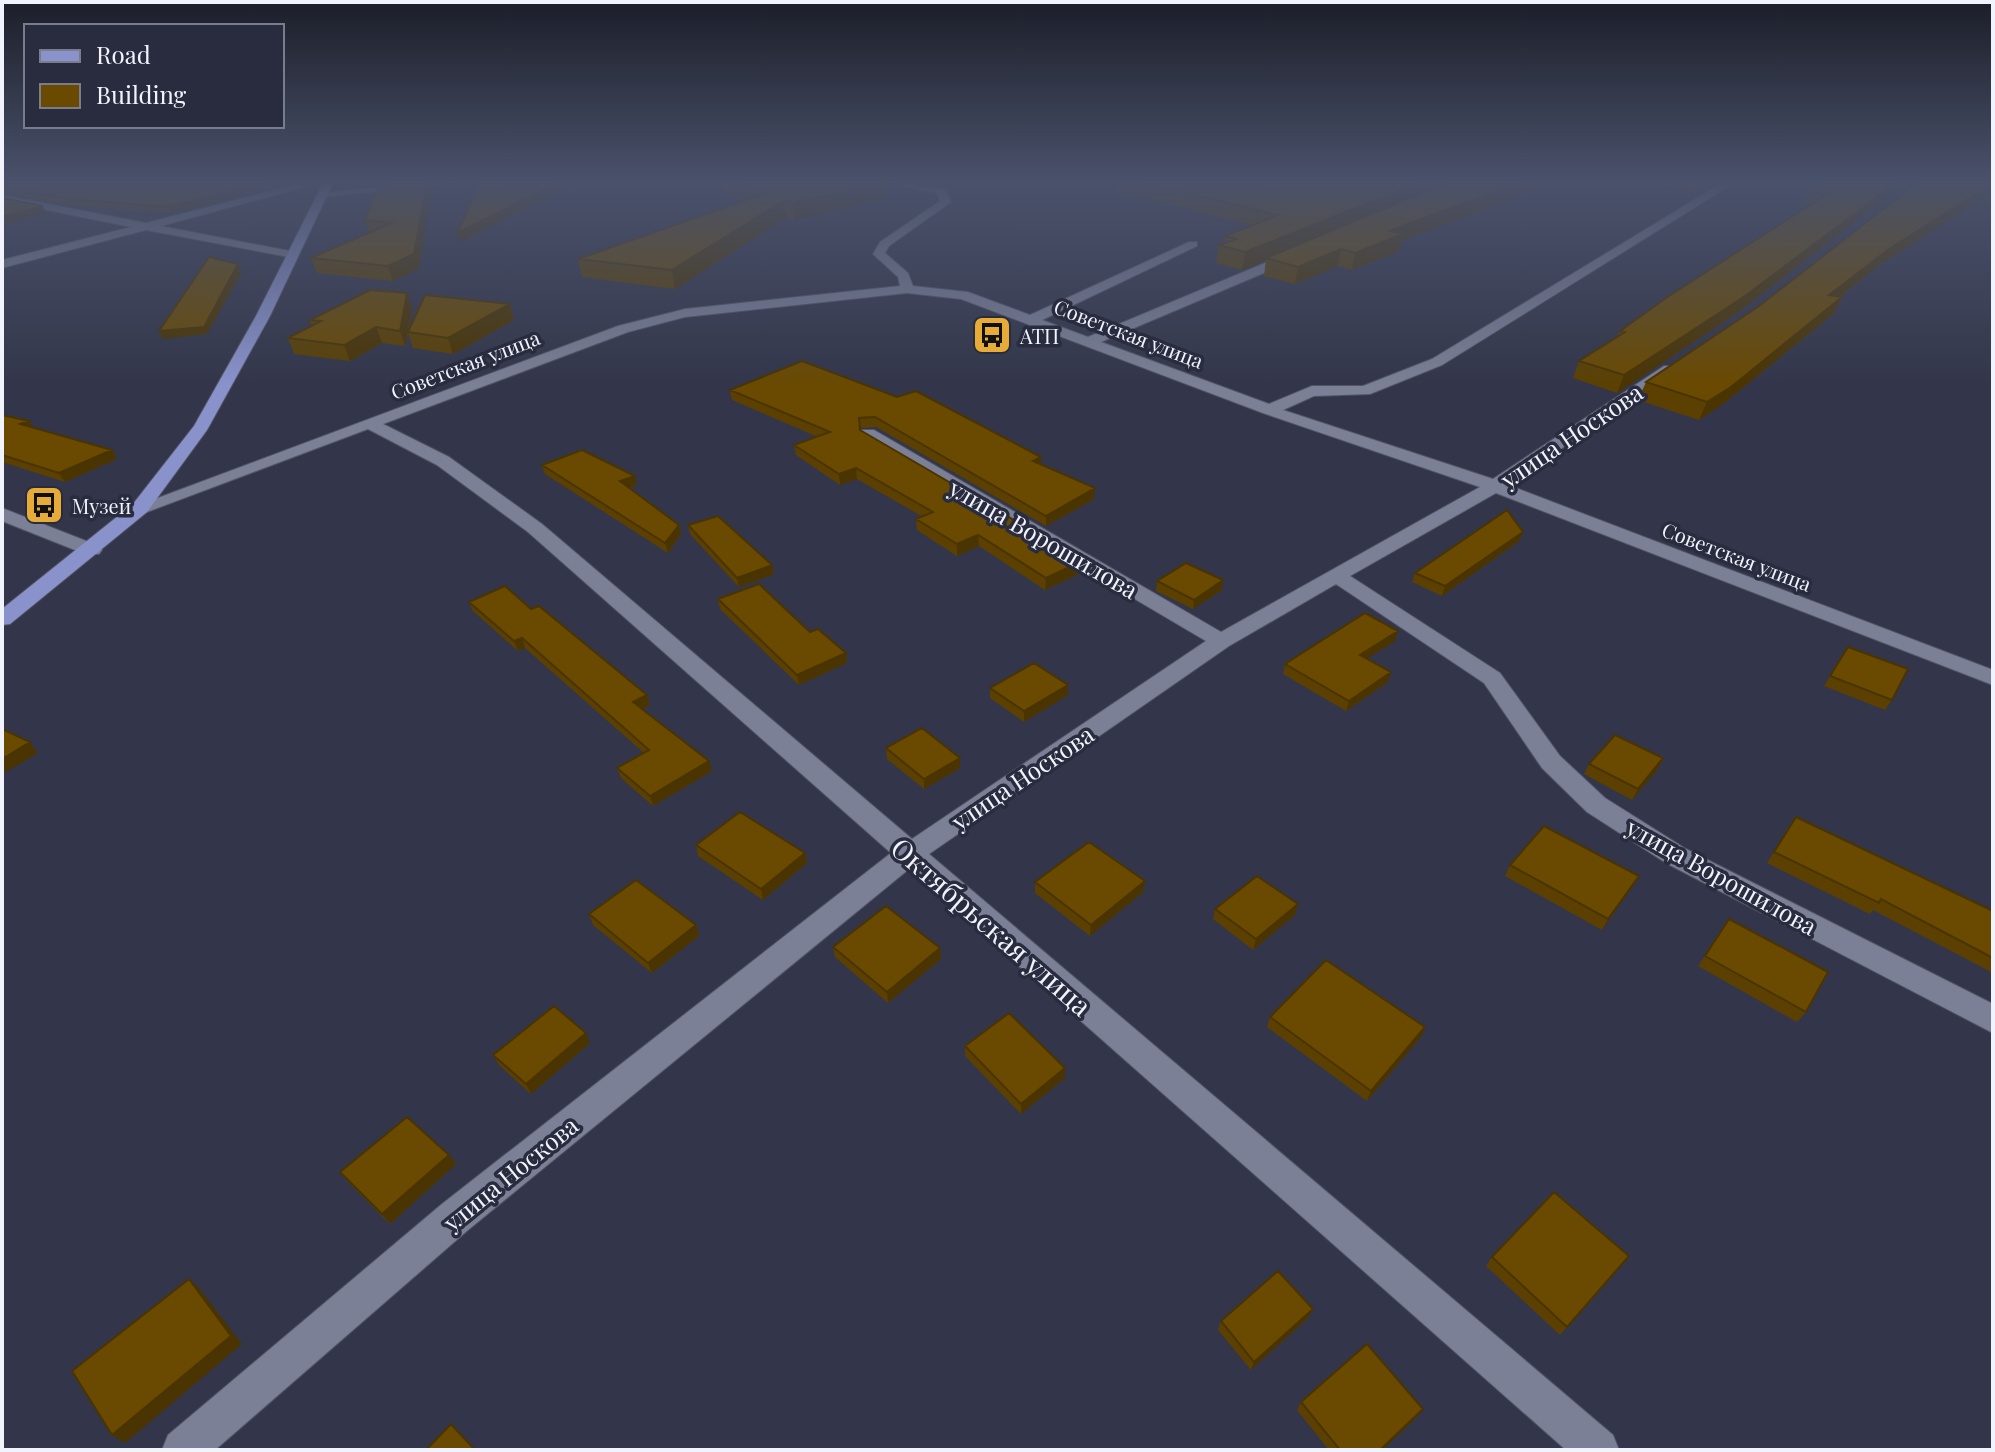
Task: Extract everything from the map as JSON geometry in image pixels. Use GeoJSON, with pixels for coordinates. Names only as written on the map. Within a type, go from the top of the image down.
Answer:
{"type":"FeatureCollection","features":[{"type":"Feature","properties":{"kind":"main road"},"geometry":{"type":"LineString","coordinates":[[2,619],[92,550],[140,508],[201,427],[263,316],[292,251]]}},
{"type":"Feature","properties":{"kind":"street"},"geometry":{"type":"LineString","coordinates":[[2,264],[50,251]]}},
{"type":"Feature","properties":{"kind":"street"},"geometry":{"type":"LineString","coordinates":[[268,251],[290,255]]}},
{"type":"Feature","properties":{"kind":"street"},"geometry":{"type":"LineString","coordinates":[[881,251],[879,254],[904,276],[907,289]]}},
{"type":"Feature","properties":{"kind":"street"},"geometry":{"type":"LineString","coordinates":[[1033,319],[1179,251]]}},
{"type":"Feature","properties":{"kind":"street"},"geometry":{"type":"LineString","coordinates":[[1088,342],[1306,251]]}},
{"type":"Feature","properties":{"kind":"street"},"geometry":{"type":"LineString","coordinates":[[1269,410],[1312,391],[1365,391],[1437,362],[1618,251]]}},
{"type":"Feature","properties":{"kind":"street","name":"Советская улица"},"geometry":{"type":"LineString","coordinates":[[140,508],[538,359],[669,317],[854,292],[907,289],[963,295],[1033,319],[1269,410],[1495,486],[1993,678]]}},
{"type":"Feature","properties":{"kind":"street","name":"улица Носкова"},"geometry":{"type":"LineString","coordinates":[[183,1450],[455,1217],[909,854],[1221,641],[1495,486],[1680,362]]}},
{"type":"Feature","properties":{"kind":"street","name":"Октябрьская улица"},"geometry":{"type":"LineString","coordinates":[[371,424],[443,461],[535,528],[1598,1450]]}},
{"type":"Feature","properties":{"kind":"street","name":"улица Ворошилова"},"geometry":{"type":"LineString","coordinates":[[868,434],[1221,641]]}},
{"type":"Feature","properties":{"kind":"street"},"geometry":{"type":"LineString","coordinates":[[2,514],[92,550]]}},
{"type":"Feature","properties":{"kind":"street","name":"улица Ворошилова"},"geometry":{"type":"LineString","coordinates":[[1335,575],[1492,678],[1551,762],[1596,805],[1676,856],[1993,1019]]}},
{"type":"Feature","properties":{"kind":"building"},"geometry":{"type":"Polygon","coordinates":[[[328,251],[415,251],[414,254],[388,266],[311,258],[328,251]]]}},
{"type":"Feature","properties":{"kind":"building"},"geometry":{"type":"Polygon","coordinates":[[[602,251],[703,251],[672,270],[578,259],[602,251]]]}},
{"type":"Feature","properties":{"kind":"building"},"geometry":{"type":"Polygon","coordinates":[[[1283,251],[1337,251],[1298,267],[1266,258],[1283,251]]]}},
{"type":"Feature","properties":{"kind":"building"},"geometry":{"type":"Polygon","coordinates":[[[1739,251],[1805,251],[1745,296],[1624,375],[1579,361],[1625,332],[1620,331],[1739,251]]]}},
{"type":"Feature","properties":{"kind":"building"},"geometry":{"type":"Polygon","coordinates":[[[1830,251],[1887,251],[1829,295],[1842,297],[1731,387],[1707,402],[1646,382],[1759,306],[1830,251]]]}},
{"type":"Feature","properties":{"kind":"building"},"geometry":{"type":"Polygon","coordinates":[[[209,257],[238,264],[204,327],[159,331],[209,257]]]}},
{"type":"Feature","properties":{"kind":"building"},"geometry":{"type":"Polygon","coordinates":[[[370,290],[407,293],[400,331],[376,327],[344,345],[288,338],[321,321],[310,320],[370,290]]]}},
{"type":"Feature","properties":{"kind":"building"},"geometry":{"type":"Polygon","coordinates":[[[425,295],[510,304],[448,338],[408,332],[425,295]]]}},
{"type":"Feature","properties":{"kind":"building"},"geometry":{"type":"Polygon","coordinates":[[[802,361],[897,397],[916,391],[1041,457],[1033,461],[1095,488],[1046,516],[875,417],[859,418],[860,430],[1026,527],[1022,529],[1078,563],[1046,578],[978,535],[957,544],[916,519],[933,512],[856,468],[839,474],[794,445],[830,432],[730,390],[802,361]]]}},
{"type":"Feature","properties":{"kind":"building"},"geometry":{"type":"Polygon","coordinates":[[[2,415],[29,421],[20,424],[112,450],[59,473],[2,455],[2,415]]]}},
{"type":"Feature","properties":{"kind":"building"},"geometry":{"type":"Polygon","coordinates":[[[582,450],[635,476],[620,481],[679,525],[665,543],[542,465],[582,450]]]}},
{"type":"Feature","properties":{"kind":"building"},"geometry":{"type":"Polygon","coordinates":[[[1507,510],[1523,532],[1445,586],[1415,573],[1507,510]]]}},
{"type":"Feature","properties":{"kind":"building"},"geometry":{"type":"Polygon","coordinates":[[[718,516],[772,565],[737,578],[688,525],[718,516]]]}},
{"type":"Feature","properties":{"kind":"building"},"geometry":{"type":"Polygon","coordinates":[[[1186,563],[1223,580],[1194,600],[1157,581],[1186,563]]]}},
{"type":"Feature","properties":{"kind":"building"},"geometry":{"type":"Polygon","coordinates":[[[759,584],[810,632],[818,629],[846,653],[797,675],[718,599],[759,584]]]}},
{"type":"Feature","properties":{"kind":"building"},"geometry":{"type":"Polygon","coordinates":[[[505,586],[531,609],[539,606],[647,695],[633,702],[709,761],[650,796],[617,768],[649,750],[522,638],[514,641],[469,602],[505,586]]]}},
{"type":"Feature","properties":{"kind":"building"},"geometry":{"type":"Polygon","coordinates":[[[1365,613],[1398,631],[1360,655],[1391,672],[1349,701],[1285,664],[1365,613]]]}},
{"type":"Feature","properties":{"kind":"building"},"geometry":{"type":"Polygon","coordinates":[[[1848,647],[1908,669],[1892,700],[1830,676],[1848,647]]]}},
{"type":"Feature","properties":{"kind":"building"},"geometry":{"type":"Polygon","coordinates":[[[1034,663],[1068,685],[1024,711],[990,688],[1034,663]]]}},
{"type":"Feature","properties":{"kind":"building"},"geometry":{"type":"Polygon","coordinates":[[[922,728],[960,758],[924,779],[886,748],[922,728]]]}},
{"type":"Feature","properties":{"kind":"building"},"geometry":{"type":"Polygon","coordinates":[[[2,729],[30,742],[2,759],[2,729]]]}},
{"type":"Feature","properties":{"kind":"building"},"geometry":{"type":"Polygon","coordinates":[[[1615,735],[1663,758],[1638,789],[1589,764],[1615,735]]]}},
{"type":"Feature","properties":{"kind":"building"},"geometry":{"type":"Polygon","coordinates":[[[740,812],[805,853],[761,889],[696,845],[740,812]]]}},
{"type":"Feature","properties":{"kind":"building"},"geometry":{"type":"Polygon","coordinates":[[[1796,817],[1993,911],[1993,958],[1881,899],[1879,903],[1774,852],[1796,817]]]}},
{"type":"Feature","properties":{"kind":"building"},"geometry":{"type":"Polygon","coordinates":[[[1544,826],[1639,876],[1608,919],[1510,865],[1544,826]]]}},
{"type":"Feature","properties":{"kind":"building"},"geometry":{"type":"Polygon","coordinates":[[[1089,842],[1145,881],[1091,925],[1035,882],[1089,842]]]}},
{"type":"Feature","properties":{"kind":"building"},"geometry":{"type":"Polygon","coordinates":[[[1257,876],[1298,904],[1256,939],[1215,909],[1257,876]]]}},
{"type":"Feature","properties":{"kind":"building"},"geometry":{"type":"Polygon","coordinates":[[[636,880],[696,925],[648,963],[589,914],[636,880]]]}},
{"type":"Feature","properties":{"kind":"building"},"geometry":{"type":"Polygon","coordinates":[[[886,906],[940,948],[887,992],[833,947],[886,906]]]}},
{"type":"Feature","properties":{"kind":"building"},"geometry":{"type":"Polygon","coordinates":[[[1729,919],[1828,972],[1806,1012],[1705,956],[1729,919]]]}},
{"type":"Feature","properties":{"kind":"building"},"geometry":{"type":"Polygon","coordinates":[[[1326,960],[1425,1027],[1371,1091],[1270,1017],[1326,960]]]}},
{"type":"Feature","properties":{"kind":"building"},"geometry":{"type":"Polygon","coordinates":[[[554,1006],[586,1033],[526,1084],[493,1055],[554,1006]]]}},
{"type":"Feature","properties":{"kind":"building"},"geometry":{"type":"Polygon","coordinates":[[[1009,1013],[1065,1068],[1021,1104],[965,1046],[1009,1013]]]}},
{"type":"Feature","properties":{"kind":"building"},"geometry":{"type":"Polygon","coordinates":[[[407,1117],[449,1155],[382,1214],[340,1172],[407,1117]]]}},
{"type":"Feature","properties":{"kind":"building"},"geometry":{"type":"Polygon","coordinates":[[[1554,1192],[1629,1256],[1567,1327],[1492,1257],[1554,1192]]]}},
{"type":"Feature","properties":{"kind":"building"},"geometry":{"type":"Polygon","coordinates":[[[1278,1271],[1313,1309],[1254,1362],[1221,1321],[1278,1271]]]}},
{"type":"Feature","properties":{"kind":"building"},"geometry":{"type":"Polygon","coordinates":[[[189,1279],[231,1336],[112,1435],[72,1371],[189,1279]]]}},
{"type":"Feature","properties":{"kind":"building"},"geometry":{"type":"Polygon","coordinates":[[[1367,1344],[1423,1409],[1380,1450],[1340,1450],[1301,1402],[1367,1344]]]}},
{"type":"Feature","properties":{"kind":"building"},"geometry":{"type":"Polygon","coordinates":[[[451,1424],[475,1450],[426,1450],[451,1424]]]}},
{"type":"Feature","properties":{"kind":"place","name":"АТП"},"geometry":{"type":"Point","coordinates":[992,335]}},
{"type":"Feature","properties":{"kind":"place","name":"Музей"},"geometry":{"type":"Point","coordinates":[44,505]}}]}
